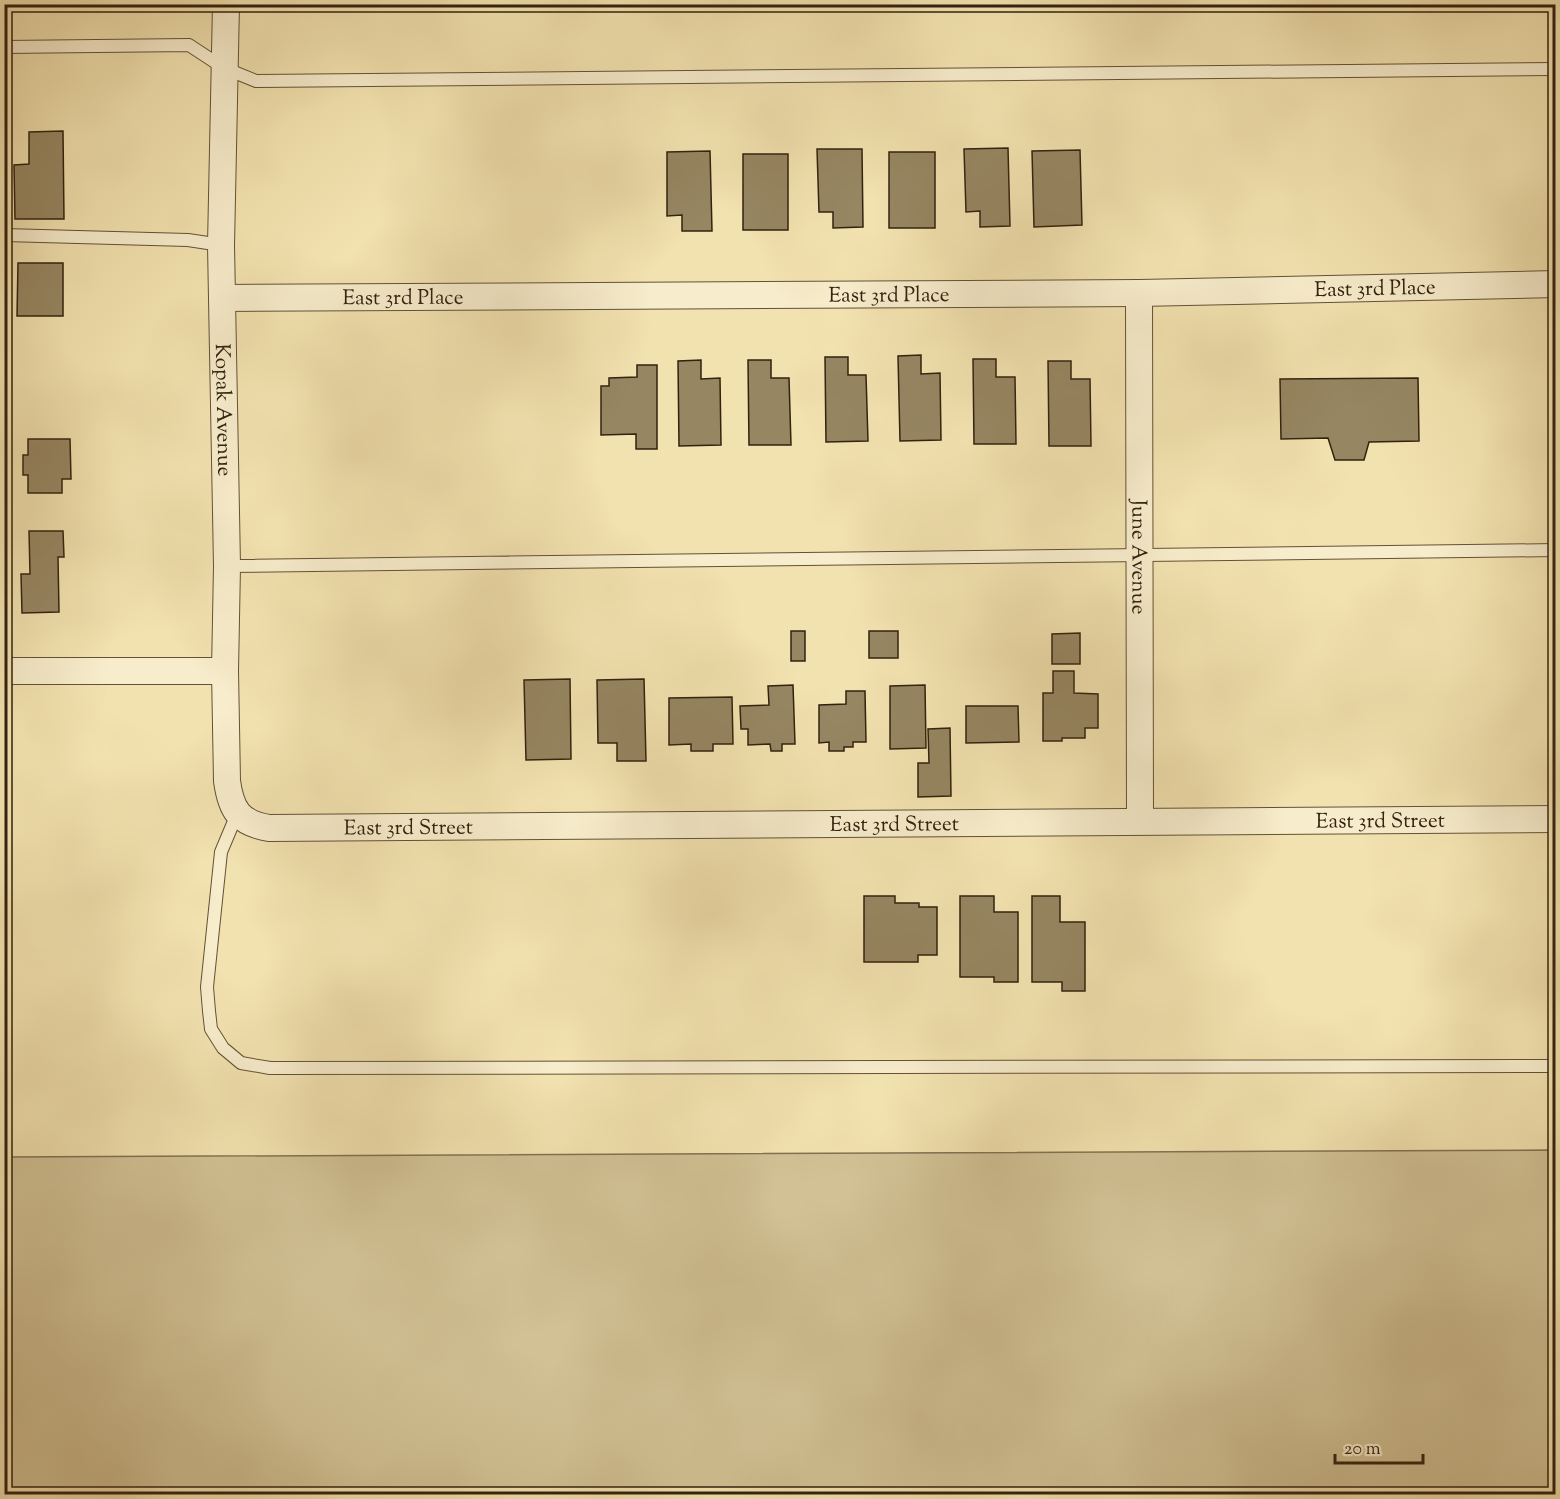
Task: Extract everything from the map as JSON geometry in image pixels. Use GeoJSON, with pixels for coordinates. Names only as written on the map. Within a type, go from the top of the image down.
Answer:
{"type":"FeatureCollection","features":[{"type":"Feature","properties":{"kind":"street","name":"Kopak Avenue"},"geometry":{"type":"LineString","coordinates":[[226,4],[221,244],[227,566],[225,670],[227,781],[230,798],[237,814]]}},
{"type":"Feature","properties":{"kind":"street","name":"East 3rd Place"},"geometry":{"type":"LineString","coordinates":[[223,298],[1139,292],[1556,284]]}},
{"type":"Feature","properties":{"kind":"street","name":"June Avenue"},"geometry":{"type":"LineString","coordinates":[[1139,292],[1140,821]]}},
{"type":"Feature","properties":{"kind":"street"},"geometry":{"type":"LineString","coordinates":[[4,671],[225,670]]}},
{"type":"Feature","properties":{"kind":"street","name":"East 3rd Street"},"geometry":{"type":"LineString","coordinates":[[237,814],[252,825],[269,828],[1556,819]]}},
{"type":"Feature","properties":{"kind":"lane"},"geometry":{"type":"LineString","coordinates":[[4,47],[189,45],[224,68],[256,81],[1556,69]]}},
{"type":"Feature","properties":{"kind":"lane"},"geometry":{"type":"LineString","coordinates":[[4,235],[188,240],[221,244]]}},
{"type":"Feature","properties":{"kind":"lane"},"geometry":{"type":"LineString","coordinates":[[227,566],[1556,550]]}},
{"type":"Feature","properties":{"kind":"lane"},"geometry":{"type":"LineString","coordinates":[[237,814],[221,852],[207,987],[211,1029],[223,1048],[241,1063],[270,1068],[1556,1066]]}},
{"type":"Feature","properties":{"kind":"shaded area"},"geometry":{"type":"Polygon","coordinates":[[[1555,1150],[1555,1494],[5,1494],[5,1157],[1555,1150]]]}},
{"type":"Feature","properties":{"kind":"building"},"geometry":{"type":"Polygon","coordinates":[[[63,131],[64,219],[15,219],[14,165],[29,164],[29,132],[63,131]]]}},
{"type":"Feature","properties":{"kind":"building"},"geometry":{"type":"Polygon","coordinates":[[[1008,148],[1010,226],[980,227],[980,211],[966,212],[964,149],[1008,148]]]}},
{"type":"Feature","properties":{"kind":"building"},"geometry":{"type":"Polygon","coordinates":[[[817,149],[862,149],[863,227],[833,228],[833,212],[819,212],[817,149]]]}},
{"type":"Feature","properties":{"kind":"building"},"geometry":{"type":"Polygon","coordinates":[[[1080,150],[1082,225],[1034,227],[1032,151],[1080,150]]]}},
{"type":"Feature","properties":{"kind":"building"},"geometry":{"type":"Polygon","coordinates":[[[710,151],[712,231],[682,231],[682,215],[667,216],[667,152],[710,151]]]}},
{"type":"Feature","properties":{"kind":"building"},"geometry":{"type":"Polygon","coordinates":[[[889,152],[935,152],[935,228],[889,228],[889,152]]]}},
{"type":"Feature","properties":{"kind":"building"},"geometry":{"type":"Polygon","coordinates":[[[743,154],[788,154],[788,230],[743,230],[743,154]]]}},
{"type":"Feature","properties":{"kind":"building"},"geometry":{"type":"Polygon","coordinates":[[[18,263],[63,263],[63,316],[17,316],[18,263]]]}},
{"type":"Feature","properties":{"kind":"building"},"geometry":{"type":"Polygon","coordinates":[[[921,355],[921,374],[940,373],[941,440],[900,441],[898,356],[921,355]]]}},
{"type":"Feature","properties":{"kind":"building"},"geometry":{"type":"Polygon","coordinates":[[[825,357],[848,357],[848,375],[866,375],[868,441],[826,442],[825,357]]]}},
{"type":"Feature","properties":{"kind":"building"},"geometry":{"type":"Polygon","coordinates":[[[973,359],[996,359],[996,377],[1015,377],[1016,444],[974,444],[973,359]]]}},
{"type":"Feature","properties":{"kind":"building"},"geometry":{"type":"Polygon","coordinates":[[[701,360],[701,379],[720,378],[721,445],[679,446],[678,361],[701,360]]]}},
{"type":"Feature","properties":{"kind":"building"},"geometry":{"type":"Polygon","coordinates":[[[748,360],[771,360],[771,378],[789,378],[791,445],[749,445],[748,360]]]}},
{"type":"Feature","properties":{"kind":"building"},"geometry":{"type":"Polygon","coordinates":[[[1048,361],[1071,361],[1071,379],[1090,379],[1091,446],[1049,446],[1048,361]]]}},
{"type":"Feature","properties":{"kind":"building"},"geometry":{"type":"Polygon","coordinates":[[[637,365],[657,365],[657,449],[636,449],[636,434],[601,435],[601,386],[609,386],[609,378],[637,377],[637,365]]]}},
{"type":"Feature","properties":{"kind":"building"},"geometry":{"type":"Polygon","coordinates":[[[1418,378],[1419,441],[1369,442],[1364,460],[1335,460],[1328,438],[1281,439],[1280,379],[1418,378]]]}},
{"type":"Feature","properties":{"kind":"building"},"geometry":{"type":"Polygon","coordinates":[[[28,439],[70,439],[71,479],[62,479],[62,493],[28,493],[28,475],[23,475],[23,455],[28,455],[28,439]]]}},
{"type":"Feature","properties":{"kind":"building"},"geometry":{"type":"Polygon","coordinates":[[[29,531],[63,531],[64,557],[58,557],[59,612],[22,613],[21,574],[30,574],[29,531]]]}},
{"type":"Feature","properties":{"kind":"building"},"geometry":{"type":"Polygon","coordinates":[[[791,631],[805,631],[805,661],[791,661],[791,631]]]}},
{"type":"Feature","properties":{"kind":"building"},"geometry":{"type":"Polygon","coordinates":[[[869,631],[898,631],[898,658],[869,658],[869,631]]]}},
{"type":"Feature","properties":{"kind":"building"},"geometry":{"type":"Polygon","coordinates":[[[1080,633],[1080,664],[1052,664],[1052,634],[1080,633]]]}},
{"type":"Feature","properties":{"kind":"building"},"geometry":{"type":"Polygon","coordinates":[[[1053,671],[1074,671],[1074,693],[1098,694],[1098,728],[1085,728],[1085,738],[1043,741],[1043,693],[1053,693],[1053,671]]]}},
{"type":"Feature","properties":{"kind":"building"},"geometry":{"type":"Polygon","coordinates":[[[570,679],[571,759],[526,760],[524,680],[570,679]]]}},
{"type":"Feature","properties":{"kind":"building"},"geometry":{"type":"Polygon","coordinates":[[[644,679],[646,761],[617,761],[617,743],[598,743],[597,680],[644,679]]]}},
{"type":"Feature","properties":{"kind":"building"},"geometry":{"type":"Polygon","coordinates":[[[793,685],[795,744],[782,744],[782,751],[771,751],[770,744],[748,745],[748,729],[741,729],[740,706],[769,705],[768,686],[793,685]]]}},
{"type":"Feature","properties":{"kind":"building"},"geometry":{"type":"Polygon","coordinates":[[[925,685],[926,748],[890,749],[890,686],[925,685]]]}},
{"type":"Feature","properties":{"kind":"building"},"geometry":{"type":"Polygon","coordinates":[[[846,691],[865,691],[866,742],[853,742],[853,747],[844,747],[844,751],[829,751],[829,742],[819,743],[819,705],[846,704],[846,691]]]}},
{"type":"Feature","properties":{"kind":"building"},"geometry":{"type":"Polygon","coordinates":[[[732,697],[733,744],[713,744],[713,751],[691,751],[691,744],[669,745],[669,698],[732,697]]]}},
{"type":"Feature","properties":{"kind":"building"},"geometry":{"type":"Polygon","coordinates":[[[966,706],[1018,706],[1019,742],[966,743],[966,706]]]}},
{"type":"Feature","properties":{"kind":"building"},"geometry":{"type":"Polygon","coordinates":[[[950,728],[951,796],[918,797],[918,763],[929,763],[928,729],[950,728]]]}},
{"type":"Feature","properties":{"kind":"building"},"geometry":{"type":"Polygon","coordinates":[[[864,896],[895,896],[895,903],[919,903],[919,907],[937,907],[937,955],[918,955],[918,962],[864,962],[864,896]]]}},
{"type":"Feature","properties":{"kind":"building"},"geometry":{"type":"Polygon","coordinates":[[[960,896],[994,896],[994,912],[1018,912],[1018,982],[994,982],[994,977],[960,977],[960,896]]]}},
{"type":"Feature","properties":{"kind":"building"},"geometry":{"type":"Polygon","coordinates":[[[1032,896],[1060,896],[1060,922],[1085,922],[1085,991],[1062,991],[1062,982],[1032,982],[1032,896]]]}}]}
